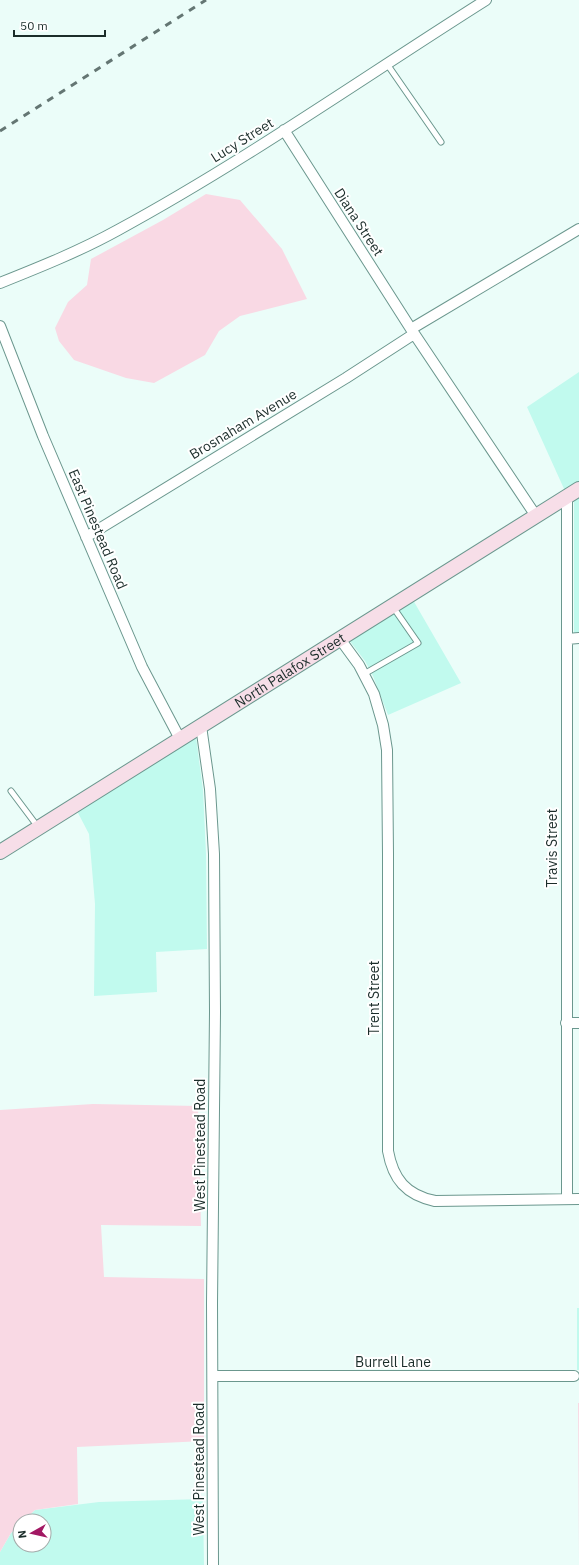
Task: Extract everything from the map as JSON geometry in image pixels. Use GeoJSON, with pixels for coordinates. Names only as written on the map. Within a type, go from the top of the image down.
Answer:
{"type":"FeatureCollection","features":[{"type":"Feature","properties":{"kind":"main road","name":"North Palafox Street"},"geometry":{"type":"LineString","coordinates":[[0,852],[573,493]]}},
{"type":"Feature","properties":{"kind":"street","name":"Lucy Street"},"geometry":{"type":"LineString","coordinates":[[0,283],[75,252],[118,231],[203,181],[486,0]]}},
{"type":"Feature","properties":{"kind":"street","name":"Diana Street"},"geometry":{"type":"LineString","coordinates":[[284,130],[413,332],[536,516]]}},
{"type":"Feature","properties":{"kind":"street","name":"Brosnaham Avenue"},"geometry":{"type":"LineString","coordinates":[[86,536],[340,382],[413,332],[579,229]]}},
{"type":"Feature","properties":{"kind":"street","name":"East Pinestead Road"},"geometry":{"type":"LineString","coordinates":[[0,326],[43,436],[142,667],[180,739]]}},
{"type":"Feature","properties":{"kind":"street","name":"Travis Street"},"geometry":{"type":"LineString","coordinates":[[567,1199],[567,639],[573,493]]}},
{"type":"Feature","properties":{"kind":"street"},"geometry":{"type":"LineString","coordinates":[[567,639],[579,638]]}},
{"type":"Feature","properties":{"kind":"street","name":"Trent Street"},"geometry":{"type":"LineString","coordinates":[[340,639],[364,674],[379,709],[387,750],[388,1151],[390,1165],[402,1185],[413,1193],[435,1201],[579,1199]]}},
{"type":"Feature","properties":{"kind":"street","name":"West Pinestead Road"},"geometry":{"type":"LineString","coordinates":[[201,726],[210,789],[214,854],[213,1565]]}},
{"type":"Feature","properties":{"kind":"street"},"geometry":{"type":"LineString","coordinates":[[566,1023],[579,1023]]}},
{"type":"Feature","properties":{"kind":"street","name":"Burrell Lane"},"geometry":{"type":"LineString","coordinates":[[213,1376],[574,1376]]}},
{"type":"Feature","properties":{"kind":"lane"},"geometry":{"type":"LineString","coordinates":[[387,64],[441,142]]}},
{"type":"Feature","properties":{"kind":"lane"},"geometry":{"type":"LineString","coordinates":[[364,674],[418,643],[392,605]]}},
{"type":"Feature","properties":{"kind":"lane"},"geometry":{"type":"LineString","coordinates":[[11,791],[38,828]]}},
{"type":"Feature","properties":{"kind":"shaded area"},"geometry":{"type":"Polygon","coordinates":[[[206,194],[240,200],[282,249],[307,299],[240,316],[219,331],[205,355],[154,383],[126,378],[74,360],[59,341],[55,328],[68,302],[87,285],[91,259],[163,220],[206,194]]]}},
{"type":"Feature","properties":{"kind":"shaded area"},"geometry":{"type":"Polygon","coordinates":[[[579,372],[579,482],[565,491],[527,407],[579,372]]]}},
{"type":"Feature","properties":{"kind":"shaded area"},"geometry":{"type":"Polygon","coordinates":[[[579,497],[579,632],[574,633],[574,500],[579,497]]]}},
{"type":"Feature","properties":{"kind":"shaded area"},"geometry":{"type":"Polygon","coordinates":[[[413,600],[461,683],[388,715],[373,676],[365,661],[349,640],[413,600]]]}},
{"type":"Feature","properties":{"kind":"shaded area"},"geometry":{"type":"Polygon","coordinates":[[[196,737],[203,790],[206,854],[207,949],[156,952],[157,992],[94,996],[95,904],[89,834],[77,811],[196,737]]]}},
{"type":"Feature","properties":{"kind":"shaded area"},"geometry":{"type":"Polygon","coordinates":[[[93,1104],[198,1106],[201,1226],[101,1225],[104,1277],[204,1279],[204,1441],[77,1447],[78,1504],[35,1510],[32,1513],[12,1513],[12,1532],[0,1552],[0,1110],[93,1104]]]}},
{"type":"Feature","properties":{"kind":"shaded area"},"geometry":{"type":"Polygon","coordinates":[[[577,1308],[579,1308],[579,1370],[577,1370],[577,1308]]]}},
{"type":"Feature","properties":{"kind":"shaded area"},"geometry":{"type":"Polygon","coordinates":[[[578,1403],[579,1403],[579,1560],[578,1403]]]}},
{"type":"Feature","properties":{"kind":"shaded area"},"geometry":{"type":"Polygon","coordinates":[[[203,1499],[204,1565],[0,1565],[0,1552],[12,1532],[12,1553],[52,1553],[52,1513],[32,1513],[35,1510],[99,1502],[203,1499]]]}},
{"type":"Feature","properties":{"kind":"railway"},"geometry":{"type":"LineString","coordinates":[[0,131],[206,0]]}}]}
